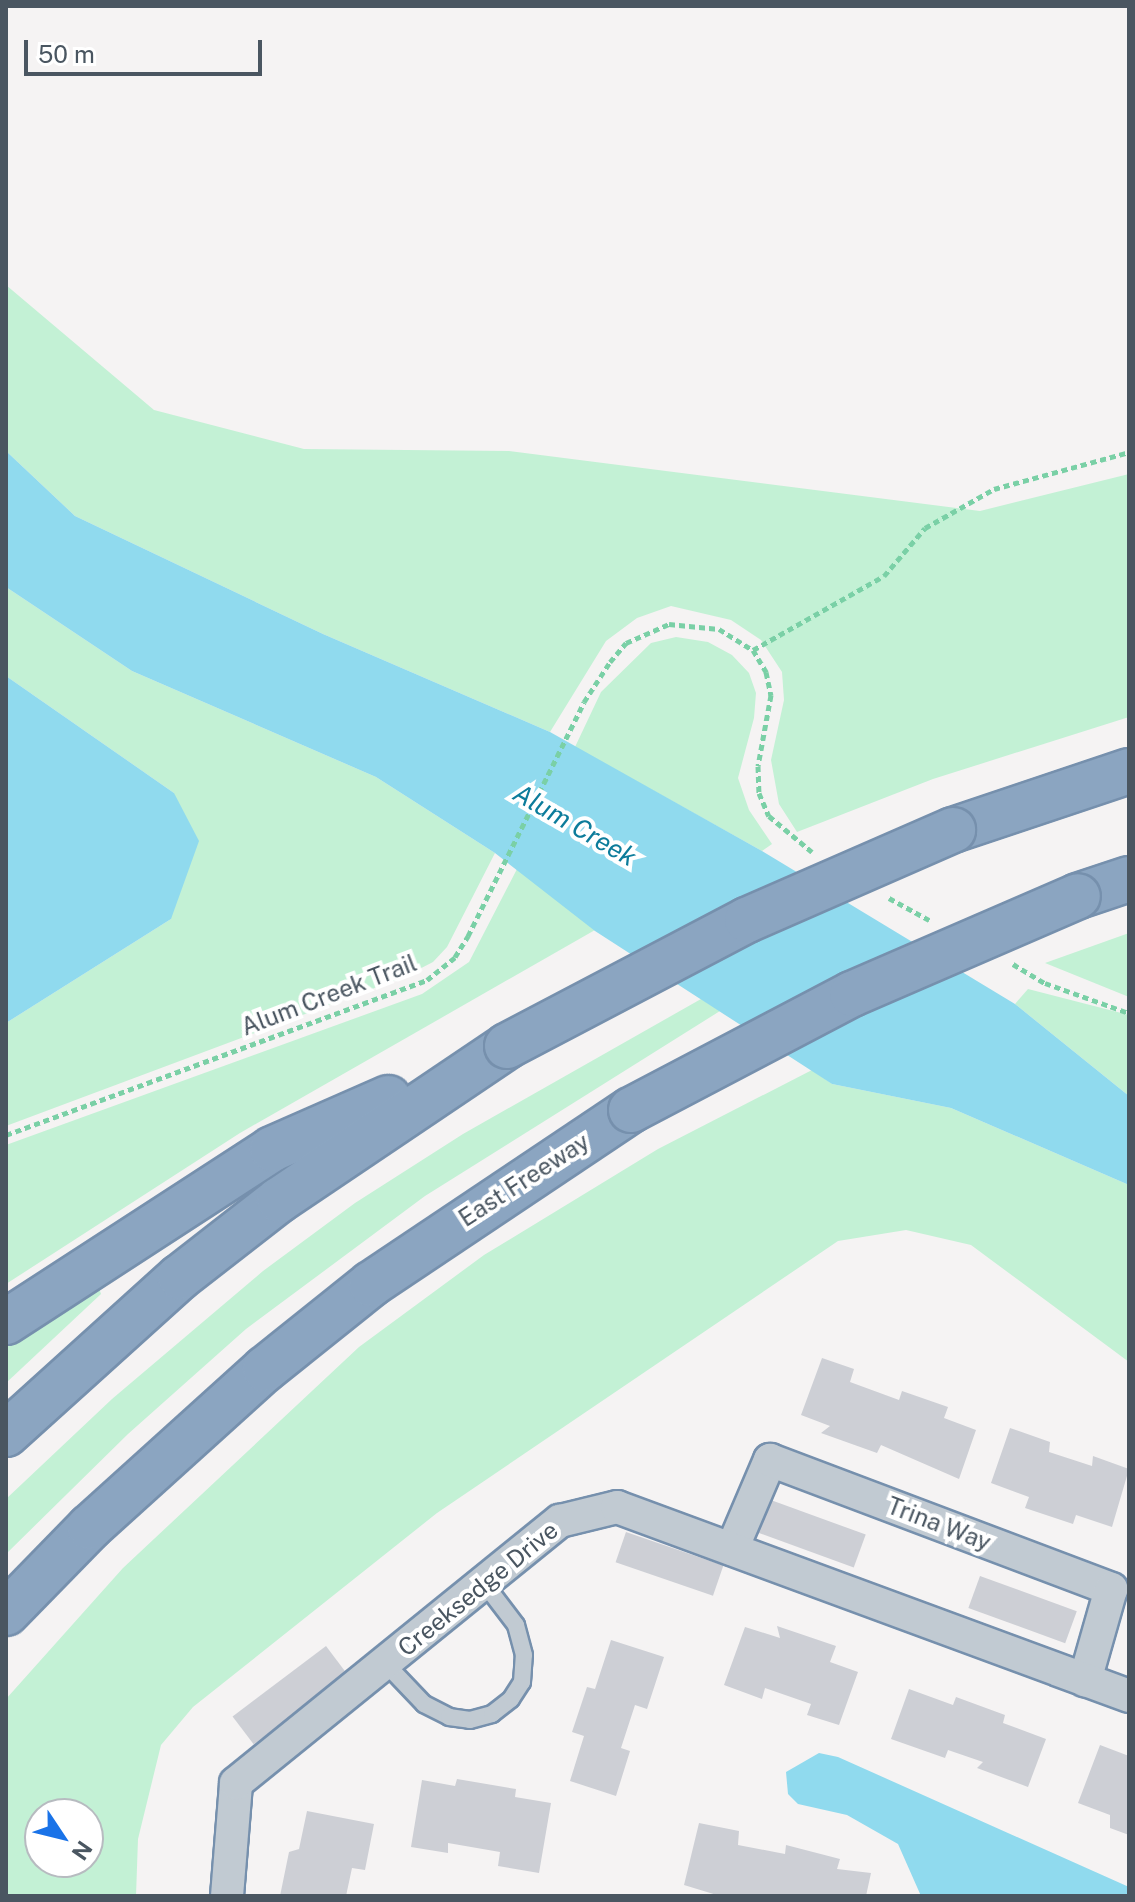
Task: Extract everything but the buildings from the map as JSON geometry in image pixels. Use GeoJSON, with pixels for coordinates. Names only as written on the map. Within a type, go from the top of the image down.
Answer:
{"type":"FeatureCollection","features":[{"type":"Feature","properties":{"kind":"highway"},"geometry":{"type":"LineString","coordinates":[[6,1322],[272,1149],[507,1046],[747,920],[953,830],[1129,771]]}},
{"type":"Feature","properties":{"kind":"highway","name":"East Freeway"},"geometry":{"type":"LineString","coordinates":[[6,1613],[134,1485],[265,1369],[371,1284],[631,1110],[852,994],[1078,896],[1129,879]]}},
{"type":"Feature","properties":{"kind":"highway"},"geometry":{"type":"LineString","coordinates":[[6,1434],[180,1277],[279,1200],[507,1046]]}},
{"type":"Feature","properties":{"kind":"street","name":"Trina Way"},"geometry":{"type":"LineString","coordinates":[[732,1549],[770,1460],[1111,1589],[1085,1680]]}},
{"type":"Feature","properties":{"kind":"street","name":"Creeksedge Drive"},"geometry":{"type":"LineString","coordinates":[[227,1896],[236,1783],[560,1521],[617,1507],[1129,1696]]}},
{"type":"Feature","properties":{"kind":"lane"},"geometry":{"type":"LineString","coordinates":[[385,1663],[424,1704],[449,1717],[470,1720],[501,1706],[522,1682],[524,1655],[516,1625],[484,1583]]}},
{"type":"Feature","properties":{"kind":"path"},"geometry":{"type":"LineString","coordinates":[[820,859],[769,816],[759,793],[758,766],[771,695],[766,672],[753,650],[884,576],[925,528],[994,489],[1129,452]]}},
{"type":"Feature","properties":{"kind":"path","name":"Alum Creek Trail"},"geometry":{"type":"LineString","coordinates":[[6,1135],[427,980],[455,957],[468,936],[584,702],[626,643],[669,624],[703,623],[753,650]]}},
{"type":"Feature","properties":{"kind":"path"},"geometry":{"type":"LineString","coordinates":[[886,897],[941,926]]}},
{"type":"Feature","properties":{"kind":"path"},"geometry":{"type":"LineString","coordinates":[[1010,962],[1045,983],[1129,1013]]}},
{"type":"Feature","properties":{"kind":"green space"},"geometry":{"type":"Polygon","coordinates":[[[6,285],[154,410],[304,449],[509,451],[980,511],[1129,474],[1129,717],[933,779],[797,832],[779,804],[771,760],[784,700],[782,672],[761,640],[731,620],[671,606],[637,618],[606,641],[550,732],[323,634],[75,516],[6,451],[6,285]]]}},
{"type":"Feature","properties":{"kind":"green space"},"geometry":{"type":"Polygon","coordinates":[[[6,587],[132,671],[376,777],[495,853],[447,947],[433,962],[404,977],[6,1126],[6,1023],[171,919],[174,793],[6,676],[6,587]]]}},
{"type":"Feature","properties":{"kind":"green space"},"geometry":{"type":"Polygon","coordinates":[[[676,637],[708,642],[732,655],[749,673],[756,693],[754,718],[738,778],[749,810],[772,844],[762,851],[575,747],[601,692],[651,643],[676,637]]]}},
{"type":"Feature","properties":{"kind":"green space"},"geometry":{"type":"Polygon","coordinates":[[[517,869],[595,930],[240,1133],[6,1284],[6,1145],[422,994],[469,962],[517,869]]]}},
{"type":"Feature","properties":{"kind":"green space"},"geometry":{"type":"Polygon","coordinates":[[[1129,933],[1129,997],[1045,963],[1129,933]]]}},
{"type":"Feature","properties":{"kind":"green space"},"geometry":{"type":"Polygon","coordinates":[[[1028,989],[1129,1015],[1129,1096],[1015,1004],[1028,989]]]}},
{"type":"Feature","properties":{"kind":"green space"},"geometry":{"type":"Polygon","coordinates":[[[701,999],[720,1011],[425,1196],[246,1329],[128,1434],[6,1554],[6,1499],[112,1399],[263,1271],[355,1203],[463,1134],[701,999]]]}},
{"type":"Feature","properties":{"kind":"green space"},"geometry":{"type":"Polygon","coordinates":[[[812,1070],[832,1084],[951,1108],[1129,1185],[1129,1362],[971,1245],[906,1230],[838,1241],[437,1513],[193,1707],[161,1745],[138,1839],[136,1896],[6,1896],[6,1699],[123,1568],[359,1347],[484,1255],[658,1149],[812,1070]]]}},
{"type":"Feature","properties":{"kind":"green space"},"geometry":{"type":"Polygon","coordinates":[[[99,1288],[101,1294],[6,1383],[6,1341],[79,1293],[99,1288]]]}},
{"type":"Feature","properties":{"kind":"water","name":"Alum Creek"},"geometry":{"type":"Polygon","coordinates":[[[6,451],[75,516],[323,634],[550,732],[762,851],[1015,1004],[1129,1096],[1129,1185],[951,1108],[832,1084],[595,931],[495,853],[376,777],[132,671],[6,587],[6,451]]]}},
{"type":"Feature","properties":{"kind":"water"},"geometry":{"type":"Polygon","coordinates":[[[6,676],[174,793],[199,841],[171,919],[6,1023],[6,676]]]}},
{"type":"Feature","properties":{"kind":"water"},"geometry":{"type":"Polygon","coordinates":[[[819,1753],[838,1757],[1129,1887],[1129,1896],[921,1896],[898,1844],[847,1815],[798,1804],[788,1794],[786,1772],[819,1753]]]}}]}
